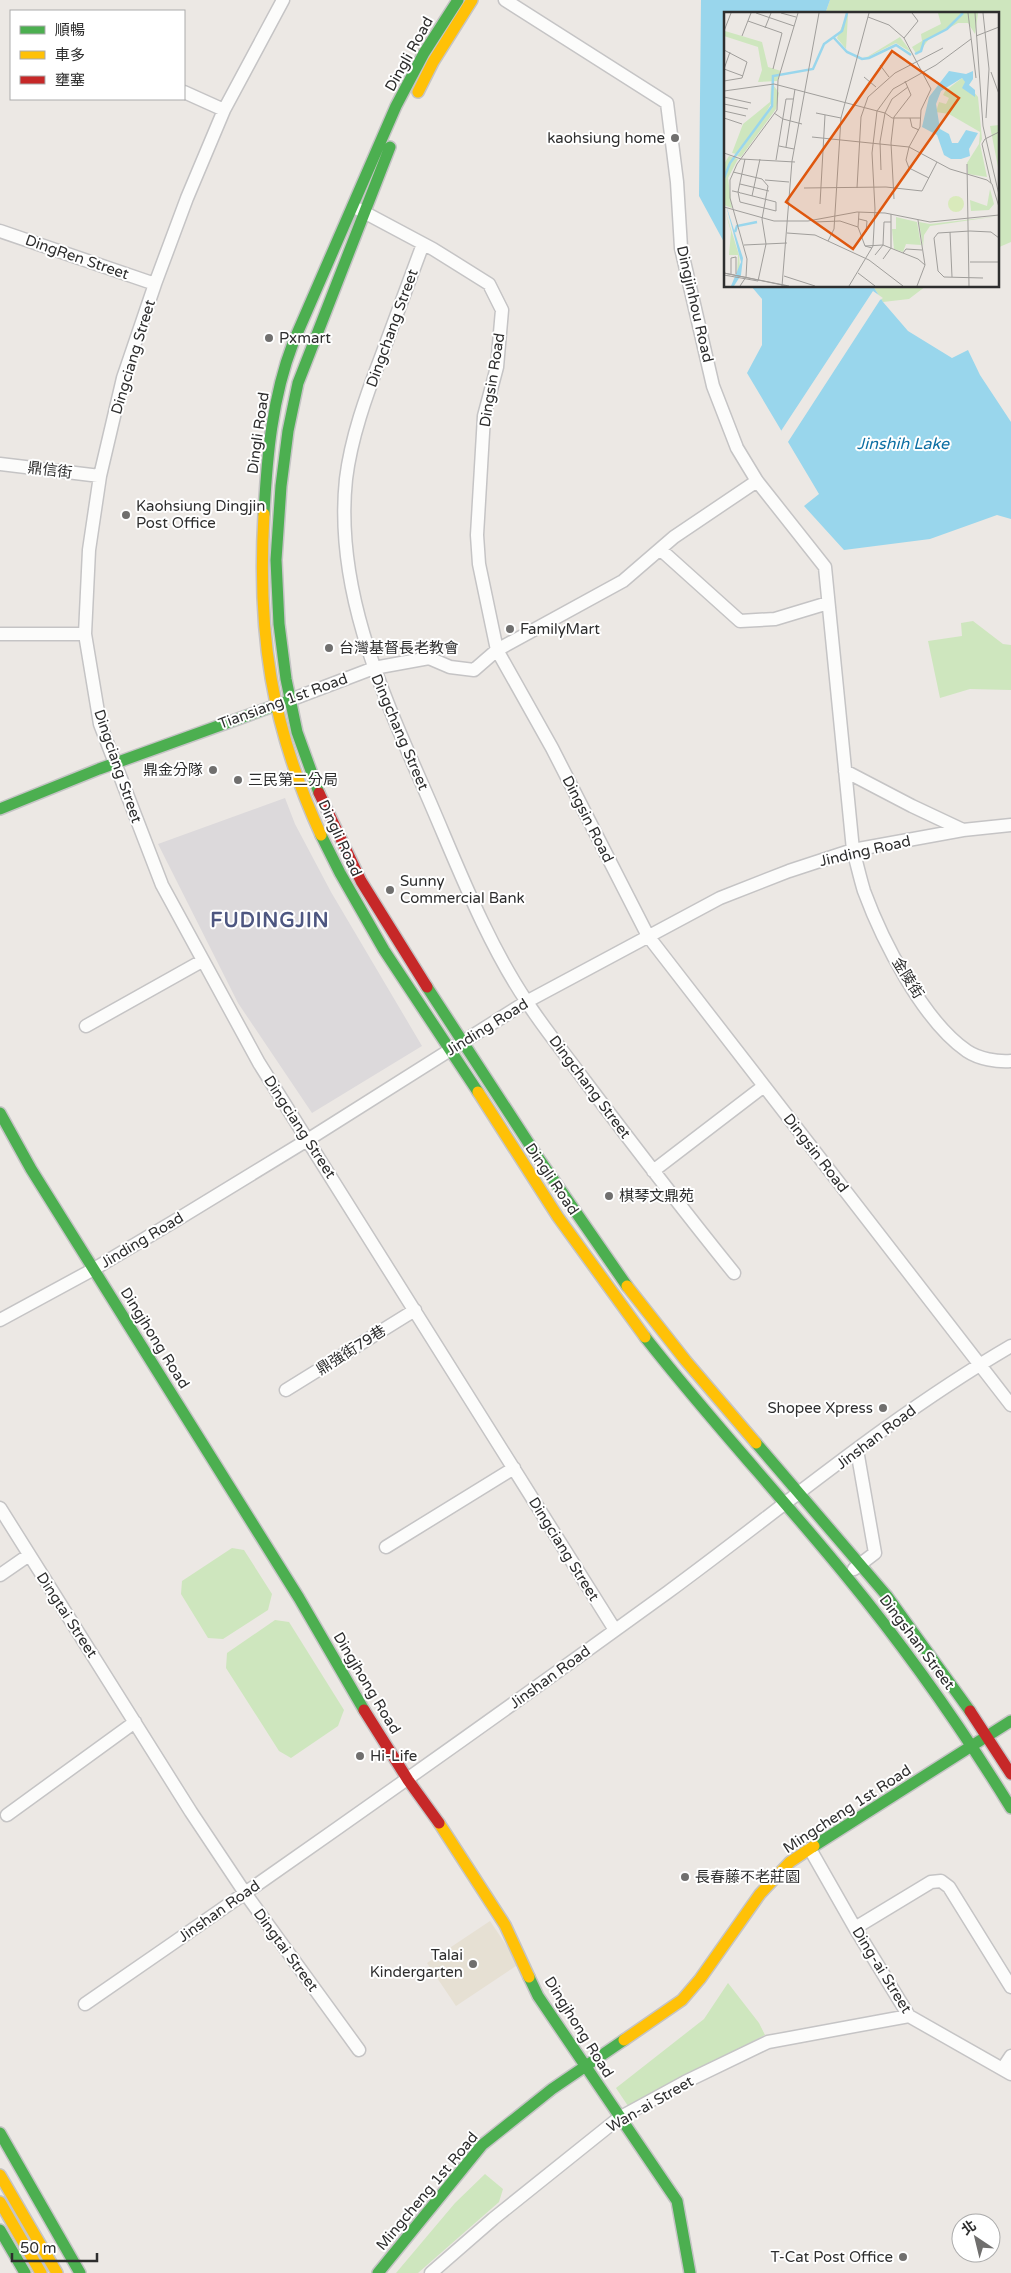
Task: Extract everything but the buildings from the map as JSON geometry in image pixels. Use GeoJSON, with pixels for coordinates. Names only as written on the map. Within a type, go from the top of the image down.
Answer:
{"type":"FeatureCollection","features":[{"type":"Feature","properties":{"kind":"street","name":"Dingciang Street"},"geometry":{"type":"LineString","coordinates":[[283,0],[224,110],[187,198],[123,378],[100,476],[89,550],[85,634],[100,724],[162,885],[259,1063],[615,1630]]}},
{"type":"Feature","properties":{"kind":"street","name":"Dingli Road"},"geometry":{"type":"LineString","coordinates":[[458,0],[422,56],[351,206],[289,354],[272,421],[260,551],[262,604],[275,705],[286,750],[306,800],[344,883],[380,946],[450,1050],[523,1165],[606,1285],[669,1367],[785,1504]]}},
{"type":"Feature","properties":{"kind":"street","name":"Dingli Road"},"geometry":{"type":"LineString","coordinates":[[412,102],[433,62],[472,0]]}},
{"type":"Feature","properties":{"kind":"street","name":"Dingjinhou Road"},"geometry":{"type":"LineString","coordinates":[[505,0],[667,103],[681,248],[713,386],[738,448],[757,481],[825,567],[845,771]]}},
{"type":"Feature","properties":{"kind":"street"},"geometry":{"type":"LineString","coordinates":[[185,92],[224,110]]}},
{"type":"Feature","properties":{"kind":"street","name":"Dingli Road"},"geometry":{"type":"LineString","coordinates":[[400,127],[364,212],[298,383],[288,432],[276,560],[279,624],[290,700],[297,732],[319,793],[361,881],[394,937],[537,1156],[619,1275],[686,1361],[800,1494]]}},
{"type":"Feature","properties":{"kind":"street","name":"Dingsin Road"},"geometry":{"type":"LineString","coordinates":[[351,206],[423,244],[489,284],[502,310],[497,367],[484,416],[477,535],[479,564],[497,650],[552,748],[648,936],[1011,1405]]}},
{"type":"Feature","properties":{"kind":"street","name":"DingRen Street"},"geometry":{"type":"LineString","coordinates":[[0,231],[155,284]]}},
{"type":"Feature","properties":{"kind":"street","name":"Dingchang Street"},"geometry":{"type":"LineString","coordinates":[[423,244],[359,421],[346,477],[345,549],[374,668],[392,717],[462,878],[526,1002],[653,1171],[734,1273]]}},
{"type":"Feature","properties":{"kind":"street","name":"鼎信街"},"geometry":{"type":"LineString","coordinates":[[0,464],[100,476]]}},
{"type":"Feature","properties":{"kind":"street","name":"Tiansiang 1st Road"},"geometry":{"type":"LineString","coordinates":[[0,808],[115,763],[374,668],[429,658],[450,668],[474,670],[497,650],[623,581],[661,550],[674,536],[757,481]]}},
{"type":"Feature","properties":{"kind":"street"},"geometry":{"type":"LineString","coordinates":[[661,550],[740,620],[775,619],[828,603]]}},
{"type":"Feature","properties":{"kind":"street"},"geometry":{"type":"LineString","coordinates":[[0,634],[85,634]]}},
{"type":"Feature","properties":{"kind":"street"},"geometry":{"type":"LineString","coordinates":[[845,771],[963,830]]}},
{"type":"Feature","properties":{"kind":"street","name":"金陵街"},"geometry":{"type":"LineString","coordinates":[[845,771],[853,850],[864,891],[890,947],[920,999],[940,1026],[968,1052],[998,1062],[1011,1061]]}},
{"type":"Feature","properties":{"kind":"street","name":"Jinding Road"},"geometry":{"type":"LineString","coordinates":[[0,1320],[94,1269],[309,1140],[526,1002],[720,898],[789,871],[853,850],[963,830],[1011,824]]}},
{"type":"Feature","properties":{"kind":"street"},"geometry":{"type":"LineString","coordinates":[[86,1026],[202,961]]}},
{"type":"Feature","properties":{"kind":"street"},"geometry":{"type":"LineString","coordinates":[[653,1171],[764,1086]]}},
{"type":"Feature","properties":{"kind":"street","name":"Dingjhong Road"},"geometry":{"type":"LineString","coordinates":[[0,1113],[31,1169],[299,1598],[366,1714],[408,1780],[460,1853],[505,1925],[538,1996],[677,2201],[690,2273]]}},
{"type":"Feature","properties":{"kind":"street","name":"鼎強街79巷"},"geometry":{"type":"LineString","coordinates":[[286,1390],[415,1310]]}},
{"type":"Feature","properties":{"kind":"street","name":"Jinshan Road"},"geometry":{"type":"LineString","coordinates":[[86,2004],[408,1780],[800,1494],[906,1412],[979,1364],[1011,1346]]}},
{"type":"Feature","properties":{"kind":"street"},"geometry":{"type":"LineString","coordinates":[[847,1576],[875,1553],[857,1450]]}},
{"type":"Feature","properties":{"kind":"street"},"geometry":{"type":"LineString","coordinates":[[386,1548],[514,1468]]}},
{"type":"Feature","properties":{"kind":"street","name":"Dingshan Street"},"geometry":{"type":"LineString","coordinates":[[800,1494],[861,1564],[914,1632],[1011,1774]]}},
{"type":"Feature","properties":{"kind":"street","name":"Dingshan Street"},"geometry":{"type":"LineString","coordinates":[[785,1504],[847,1576],[936,1692],[1011,1808]]}},
{"type":"Feature","properties":{"kind":"street","name":"Dingtai Street"},"geometry":{"type":"LineString","coordinates":[[0,1508],[167,1776],[246,1893],[358,2050]]}},
{"type":"Feature","properties":{"kind":"street"},"geometry":{"type":"LineString","coordinates":[[0,1575],[29,1555]]}},
{"type":"Feature","properties":{"kind":"street","name":"Mingcheng 1st Road"},"geometry":{"type":"LineString","coordinates":[[378,2273],[482,2145],[552,2089],[586,2068],[682,2000],[700,1979],[760,1894],[790,1862],[1011,1721]]}},
{"type":"Feature","properties":{"kind":"street"},"geometry":{"type":"LineString","coordinates":[[7,1815],[134,1722]]}},
{"type":"Feature","properties":{"kind":"street","name":"Ding-ai Street"},"geometry":{"type":"LineString","coordinates":[[810,1849],[855,1928],[909,2016],[1007,2071]]}},
{"type":"Feature","properties":{"kind":"street"},"geometry":{"type":"LineString","coordinates":[[855,1928],[931,1882],[941,1881],[948,1887],[1011,1987]]}},
{"type":"Feature","properties":{"kind":"street","name":"Wan-ai Street"},"geometry":{"type":"LineString","coordinates":[[431,2273],[493,2219],[619,2118],[685,2082],[768,2042],[909,2016]]}},
{"type":"Feature","properties":{"kind":"street"},"geometry":{"type":"LineString","coordinates":[[1007,2071],[1011,2056]]}},
{"type":"Feature","properties":{"kind":"street"},"geometry":{"type":"LineString","coordinates":[[0,2133],[80,2273]]}},
{"type":"Feature","properties":{"kind":"street"},"geometry":{"type":"LineString","coordinates":[[0,2175],[57,2273]]}},
{"type":"Feature","properties":{"kind":"street"},"geometry":{"type":"LineString","coordinates":[[0,2202],[41,2273]]}},
{"type":"Feature","properties":{"kind":"street"},"geometry":{"type":"LineString","coordinates":[[0,2230],[25,2273]]}},
{"type":"Feature","properties":{"kind":"shaded area"},"geometry":{"type":"Polygon","coordinates":[[[285,798],[295,824],[331,892],[422,1046],[312,1113],[238,1003],[158,844],[285,798]]]}},
{"type":"Feature","properties":{"kind":"shaded area","name":"Talai Kindergarten"},"geometry":{"type":"Polygon","coordinates":[[[490,1921],[519,1964],[456,2006],[427,1963],[490,1921]]]}},
{"type":"Feature","properties":{"kind":"green space"},"geometry":{"type":"Polygon","coordinates":[[[830,0],[1011,0],[1011,242],[998,248],[998,12],[826,12],[830,0]]]}},
{"type":"Feature","properties":{"kind":"green space"},"geometry":{"type":"Polygon","coordinates":[[[874,288],[923,288],[909,299],[883,302],[874,288]]]}},
{"type":"Feature","properties":{"kind":"green space"},"geometry":{"type":"Polygon","coordinates":[[[973,621],[1003,644],[1011,645],[1011,690],[970,689],[940,698],[928,641],[962,636],[961,623],[973,621]]]}},
{"type":"Feature","properties":{"kind":"green space"},"geometry":{"type":"Polygon","coordinates":[[[232,1548],[244,1550],[272,1594],[268,1610],[223,1639],[208,1638],[181,1594],[182,1581],[232,1548]]]}},
{"type":"Feature","properties":{"kind":"green space"},"geometry":{"type":"Polygon","coordinates":[[[275,1620],[289,1622],[344,1710],[338,1726],[291,1758],[279,1751],[226,1668],[227,1653],[275,1620]]]}},
{"type":"Feature","properties":{"kind":"green space"},"geometry":{"type":"Polygon","coordinates":[[[728,1983],[759,2023],[765,2035],[628,2106],[616,2088],[704,2019],[728,1983]]]}},
{"type":"Feature","properties":{"kind":"green space"},"geometry":{"type":"Polygon","coordinates":[[[485,2174],[503,2189],[499,2202],[418,2273],[396,2273],[455,2203],[485,2174]]]}},
{"type":"Feature","properties":{"kind":"water"},"geometry":{"type":"Polygon","coordinates":[[[701,0],[830,0],[826,12],[724,12],[724,242],[699,196],[701,0]]]}},
{"type":"Feature","properties":{"kind":"water","name":"Jinshih Lake"},"geometry":{"type":"Polygon","coordinates":[[[753,288],[874,288],[883,302],[908,331],[952,358],[968,350],[980,375],[1011,422],[1011,519],[997,515],[930,539],[844,550],[804,506],[819,494],[747,373],[762,345],[762,299],[753,288]]]}},
{"type":"Feature","properties":{"kind":"pier"},"geometry":{"type":"Polygon","coordinates":[[[873,291],[883,298],[786,445],[781,431],[873,291]]]}},
{"type":"Feature","properties":{"kind":"traffic: fast"},"geometry":{"type":"LineString","coordinates":[[264,514],[275,406],[293,343],[396,106],[424,53],[458,0]]}},
{"type":"Feature","properties":{"kind":"traffic: fast"},"geometry":{"type":"LineString","coordinates":[[319,793],[297,732],[286,679],[279,624],[276,560],[281,486],[288,431],[298,383],[390,147]]}},
{"type":"Feature","properties":{"kind":"traffic: fast"},"geometry":{"type":"LineString","coordinates":[[0,809],[99,769],[285,702]]}},
{"type":"Feature","properties":{"kind":"traffic: fast"},"geometry":{"type":"LineString","coordinates":[[321,835],[340,873],[384,950],[478,1092]]}},
{"type":"Feature","properties":{"kind":"traffic: fast"},"geometry":{"type":"LineString","coordinates":[[427,987],[537,1156],[627,1286]]}},
{"type":"Feature","properties":{"kind":"traffic: fast"},"geometry":{"type":"LineString","coordinates":[[0,1113],[31,1169],[299,1598],[364,1710]]}},
{"type":"Feature","properties":{"kind":"traffic: fast"},"geometry":{"type":"LineString","coordinates":[[645,1337],[891,1632],[973,1748],[1011,1808]]}},
{"type":"Feature","properties":{"kind":"traffic: fast"},"geometry":{"type":"LineString","coordinates":[[756,1443],[887,1596],[970,1711]]}},
{"type":"Feature","properties":{"kind":"traffic: fast"},"geometry":{"type":"LineString","coordinates":[[814,1846],[1011,1721]]}},
{"type":"Feature","properties":{"kind":"traffic: fast"},"geometry":{"type":"LineString","coordinates":[[529,1977],[538,1996],[677,2201],[690,2273]]}},
{"type":"Feature","properties":{"kind":"traffic: fast"},"geometry":{"type":"LineString","coordinates":[[378,2273],[482,2145],[552,2089],[624,2040]]}},
{"type":"Feature","properties":{"kind":"traffic: fast"},"geometry":{"type":"LineString","coordinates":[[0,2133],[80,2273]]}},
{"type":"Feature","properties":{"kind":"traffic: fast"},"geometry":{"type":"LineString","coordinates":[[0,2230],[25,2273]]}},
{"type":"Feature","properties":{"kind":"traffic: slow"},"geometry":{"type":"LineString","coordinates":[[418,92],[433,62],[472,0]]}},
{"type":"Feature","properties":{"kind":"traffic: slow"},"geometry":{"type":"LineString","coordinates":[[264,514],[263,599],[271,678],[290,756],[321,835]]}},
{"type":"Feature","properties":{"kind":"traffic: slow"},"geometry":{"type":"LineString","coordinates":[[478,1092],[558,1217],[645,1337]]}},
{"type":"Feature","properties":{"kind":"traffic: slow"},"geometry":{"type":"LineString","coordinates":[[627,1286],[686,1361],[756,1443]]}},
{"type":"Feature","properties":{"kind":"traffic: slow"},"geometry":{"type":"LineString","coordinates":[[439,1823],[505,1925],[529,1977]]}},
{"type":"Feature","properties":{"kind":"traffic: slow"},"geometry":{"type":"LineString","coordinates":[[624,2040],[682,2000],[700,1979],[760,1894],[790,1862],[814,1846]]}},
{"type":"Feature","properties":{"kind":"traffic: slow"},"geometry":{"type":"LineString","coordinates":[[0,2175],[57,2273]]}},
{"type":"Feature","properties":{"kind":"traffic: slow"},"geometry":{"type":"LineString","coordinates":[[0,2202],[41,2273]]}},
{"type":"Feature","properties":{"kind":"traffic: jam"},"geometry":{"type":"LineString","coordinates":[[319,793],[361,881],[427,987]]}},
{"type":"Feature","properties":{"kind":"traffic: jam"},"geometry":{"type":"LineString","coordinates":[[364,1710],[408,1780],[439,1823]]}},
{"type":"Feature","properties":{"kind":"traffic: jam"},"geometry":{"type":"LineString","coordinates":[[970,1711],[1011,1774]]}},
{"type":"Feature","properties":{"kind":"place","name":"kaohsiung home"},"geometry":{"type":"Point","coordinates":[675,138]}},
{"type":"Feature","properties":{"kind":"place","name":"Pxmart"},"geometry":{"type":"Point","coordinates":[269,338]}},
{"type":"Feature","properties":{"kind":"place","name":"Kaohsiung Dingjin Post Office"},"geometry":{"type":"Point","coordinates":[126,515]}},
{"type":"Feature","properties":{"kind":"place","name":"FamilyMart"},"geometry":{"type":"Point","coordinates":[510,629]}},
{"type":"Feature","properties":{"kind":"place","name":"台灣基督長老教會"},"geometry":{"type":"Point","coordinates":[329,648]}},
{"type":"Feature","properties":{"kind":"place","name":"鼎金分隊"},"geometry":{"type":"Point","coordinates":[213,770]}},
{"type":"Feature","properties":{"kind":"place","name":"三民第二分局"},"geometry":{"type":"Point","coordinates":[238,780]}},
{"type":"Feature","properties":{"kind":"place","name":"Sunny Commercial Bank"},"geometry":{"type":"Point","coordinates":[390,890]}},
{"type":"Feature","properties":{"kind":"place","name":"棋琴文鼎苑"},"geometry":{"type":"Point","coordinates":[609,1196]}},
{"type":"Feature","properties":{"kind":"place","name":"Shopee Xpress"},"geometry":{"type":"Point","coordinates":[883,1408]}},
{"type":"Feature","properties":{"kind":"place","name":"Hi-Life"},"geometry":{"type":"Point","coordinates":[360,1756]}},
{"type":"Feature","properties":{"kind":"place","name":"長春藤不老莊園"},"geometry":{"type":"Point","coordinates":[685,1877]}},
{"type":"Feature","properties":{"kind":"place","name":"Talai Kindergarten"},"geometry":{"type":"Point","coordinates":[473,1964]}},
{"type":"Feature","properties":{"kind":"place","name":"T-Cat Post Office"},"geometry":{"type":"Point","coordinates":[903,2257]}},
{"type":"Feature","properties":{"kind":"district","name":"FUDINGJIN"},"geometry":{"type":"Point","coordinates":[270,920]}}]}
